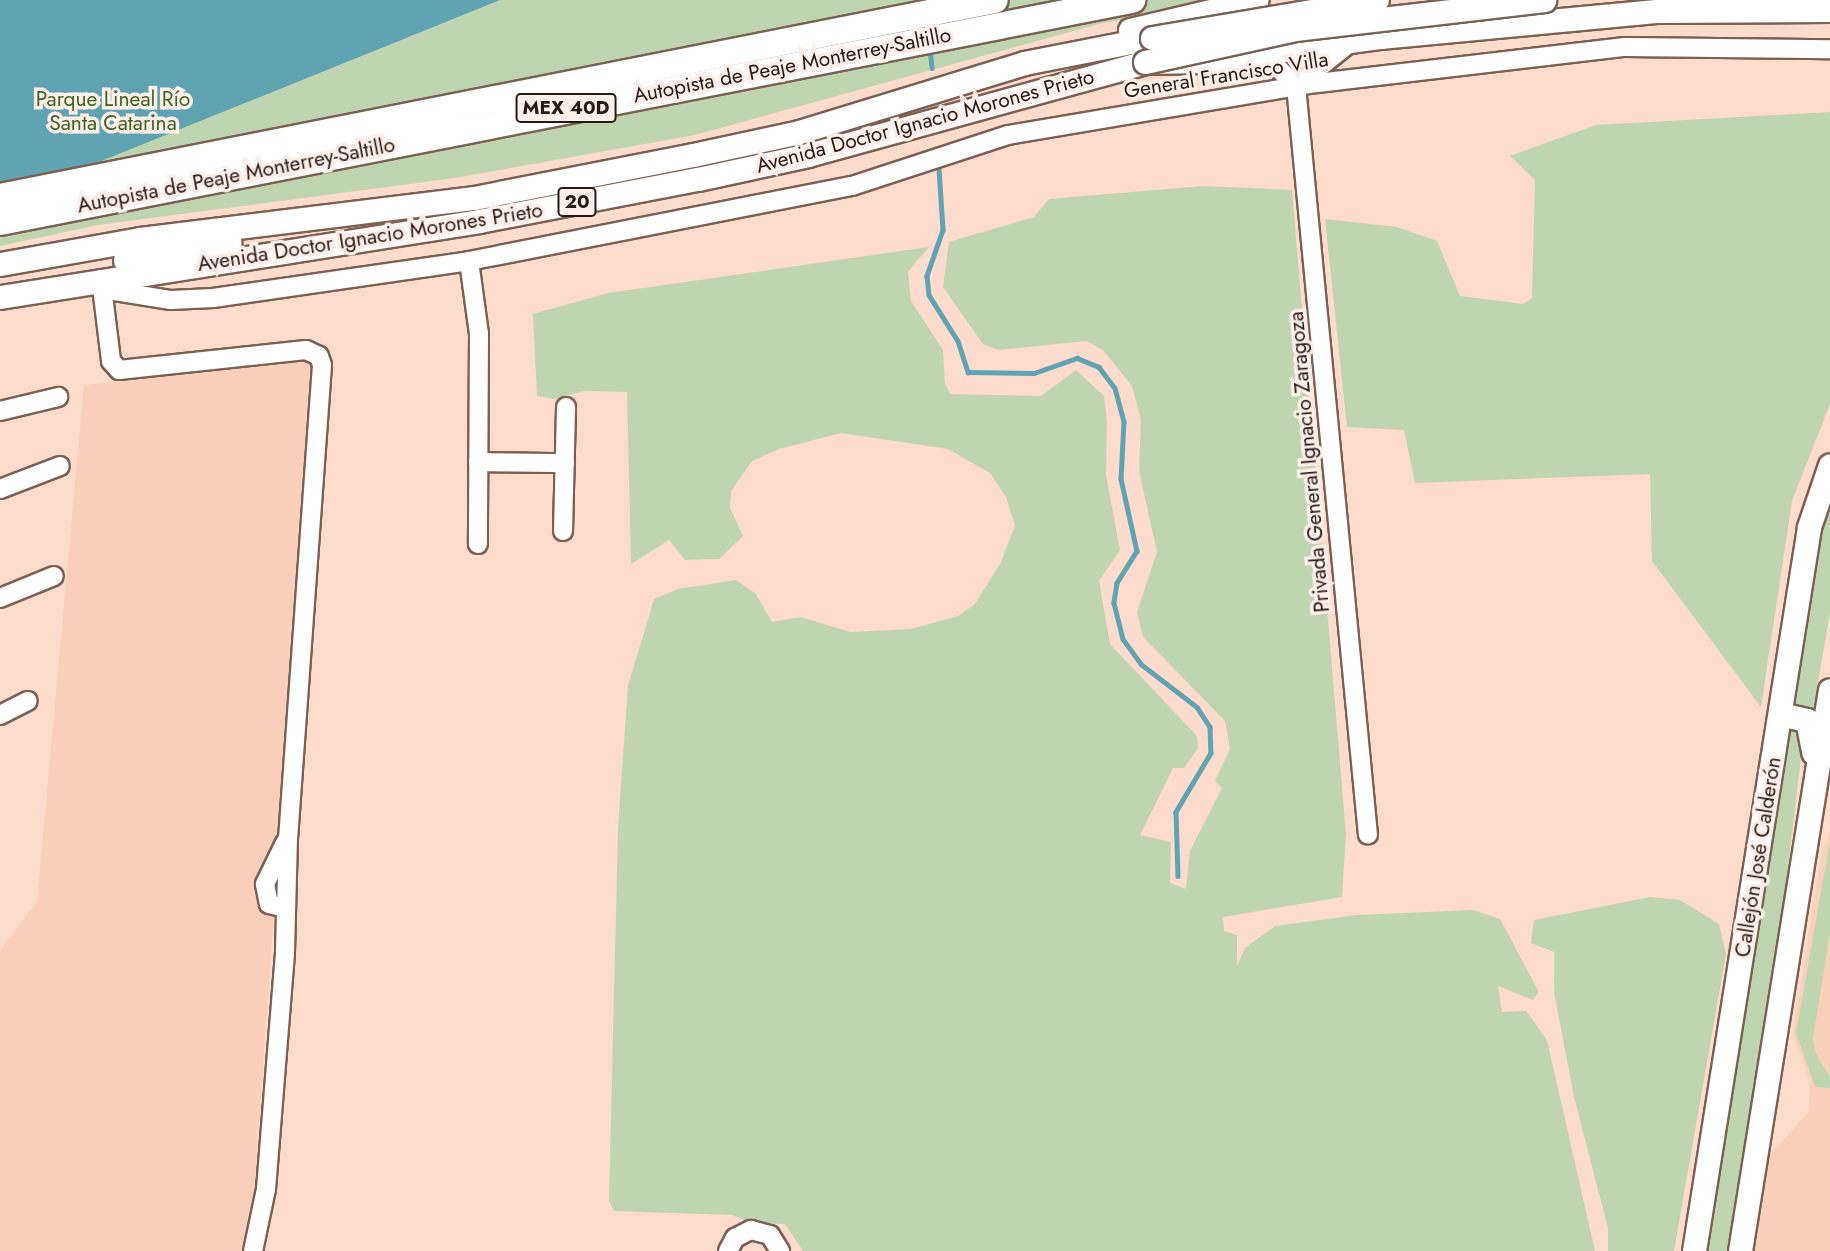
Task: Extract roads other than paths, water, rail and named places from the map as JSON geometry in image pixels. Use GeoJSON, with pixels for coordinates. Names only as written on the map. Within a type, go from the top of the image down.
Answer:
{"type":"FeatureCollection","features":[{"type":"Feature","properties":{"kind":"highway","name":"Autopista de Peaje Monterrey-Saltillo"},"geometry":{"type":"LineString","coordinates":[[0,197],[995,0]]}},
{"type":"Feature","properties":{"kind":"highway","name":"Autopista de Peaje Monterrey-Saltillo"},"geometry":{"type":"LineString","coordinates":[[0,222],[1132,0]]}},
{"type":"Feature","properties":{"kind":"main road","name":"Avenida Doctor Ignacio Morones Prieto"},"geometry":{"type":"LineString","coordinates":[[0,264],[266,223],[474,198],[693,155],[799,132],[1109,36],[1257,0]]}},
{"type":"Feature","properties":{"kind":"main road","name":"Avenida Doctor Ignacio Morones Prieto"},"geometry":{"type":"LineString","coordinates":[[1024,63],[1375,0]]}},
{"type":"Feature","properties":{"kind":"main road"},"geometry":{"type":"LineString","coordinates":[[1375,0],[1380,37]]}},
{"type":"Feature","properties":{"kind":"main road","name":"Avenida Doctor Ignacio Morones Prieto"},"geometry":{"type":"LineString","coordinates":[[0,297],[102,284],[479,221],[698,179],[808,155],[1145,62],[1295,29],[1544,0]]}},
{"type":"Feature","properties":{"kind":"main road","name":"Avenida Doctor Ignacio Morones Prieto"},"geometry":{"type":"LineString","coordinates":[[1145,62],[1203,61],[1261,51],[1654,6],[1830,10]]}},
{"type":"Feature","properties":{"kind":"main road"},"geometry":{"type":"LineString","coordinates":[[102,284],[111,262],[222,243],[244,237],[266,223]]}},
{"type":"Feature","properties":{"kind":"main road","name":"Callejón José Calderón"},"geometry":{"type":"LineString","coordinates":[[1694,1251],[1809,527],[1830,465]]}},
{"type":"Feature","properties":{"kind":"main road"},"geometry":{"type":"LineString","coordinates":[[1740,1251],[1830,690]]}},
{"type":"Feature","properties":{"kind":"main road"},"geometry":{"type":"LineString","coordinates":[[1780,715],[1804,718],[1811,726],[1815,787]]}},
{"type":"Feature","properties":{"kind":"street"},"geometry":{"type":"LineString","coordinates":[[1818,0],[1830,10]]}},
{"type":"Feature","properties":{"kind":"street"},"geometry":{"type":"LineString","coordinates":[[1261,51],[1296,86],[1352,41]]}},
{"type":"Feature","properties":{"kind":"street","name":"General Francisco Villa"},"geometry":{"type":"LineString","coordinates":[[102,284],[171,300],[213,298],[469,261],[852,186],[1008,135],[1296,86],[1613,48],[1830,49]]}},
{"type":"Feature","properties":{"kind":"street","name":"Privada General Ignacio Zaragoza"},"geometry":{"type":"LineString","coordinates":[[1296,86],[1368,835]]}},
{"type":"Feature","properties":{"kind":"street"},"geometry":{"type":"LineString","coordinates":[[469,261],[479,334],[478,544]]}},
{"type":"Feature","properties":{"kind":"street"},"geometry":{"type":"LineString","coordinates":[[102,284],[111,361],[119,370],[306,350],[315,352],[321,362],[266,1189],[253,1251]]}},
{"type":"Feature","properties":{"kind":"street"},"geometry":{"type":"LineString","coordinates":[[0,411],[58,397]]}},
{"type":"Feature","properties":{"kind":"street"},"geometry":{"type":"LineString","coordinates":[[563,531],[566,408]]}},
{"type":"Feature","properties":{"kind":"street"},"geometry":{"type":"LineString","coordinates":[[478,462],[565,463]]}},
{"type":"Feature","properties":{"kind":"street"},"geometry":{"type":"LineString","coordinates":[[0,489],[60,466]]}},
{"type":"Feature","properties":{"kind":"street"},"geometry":{"type":"LineString","coordinates":[[0,598],[54,576]]}},
{"type":"Feature","properties":{"kind":"street"},"geometry":{"type":"LineString","coordinates":[[0,715],[28,701]]}},
{"type":"Feature","properties":{"kind":"street"},"geometry":{"type":"LineString","coordinates":[[723,1249],[751,1230],[769,1235],[780,1251]]}},
{"type":"Feature","properties":{"kind":"water"},"geometry":{"type":"Polygon","coordinates":[[[0,0],[500,0],[0,202],[0,0]]]}},
{"type":"Feature","properties":{"kind":"waterway"},"geometry":{"type":"LineString","coordinates":[[930,48],[932,68]]}},
{"type":"Feature","properties":{"kind":"waterway"},"geometry":{"type":"LineString","coordinates":[[939,169],[943,230],[927,276],[929,295],[958,341],[968,372],[1034,373],[1077,358],[1099,367],[1115,388],[1124,422],[1121,479],[1137,551],[1117,583],[1114,603],[1123,639],[1141,664],[1197,707],[1210,727],[1211,753],[1176,812],[1178,876]]}},
{"type":"Feature","properties":{"kind":"park label","name":"Parque Lineal Río Santa Catarina"},"geometry":{"type":"Point","coordinates":[113,111]}}]}
